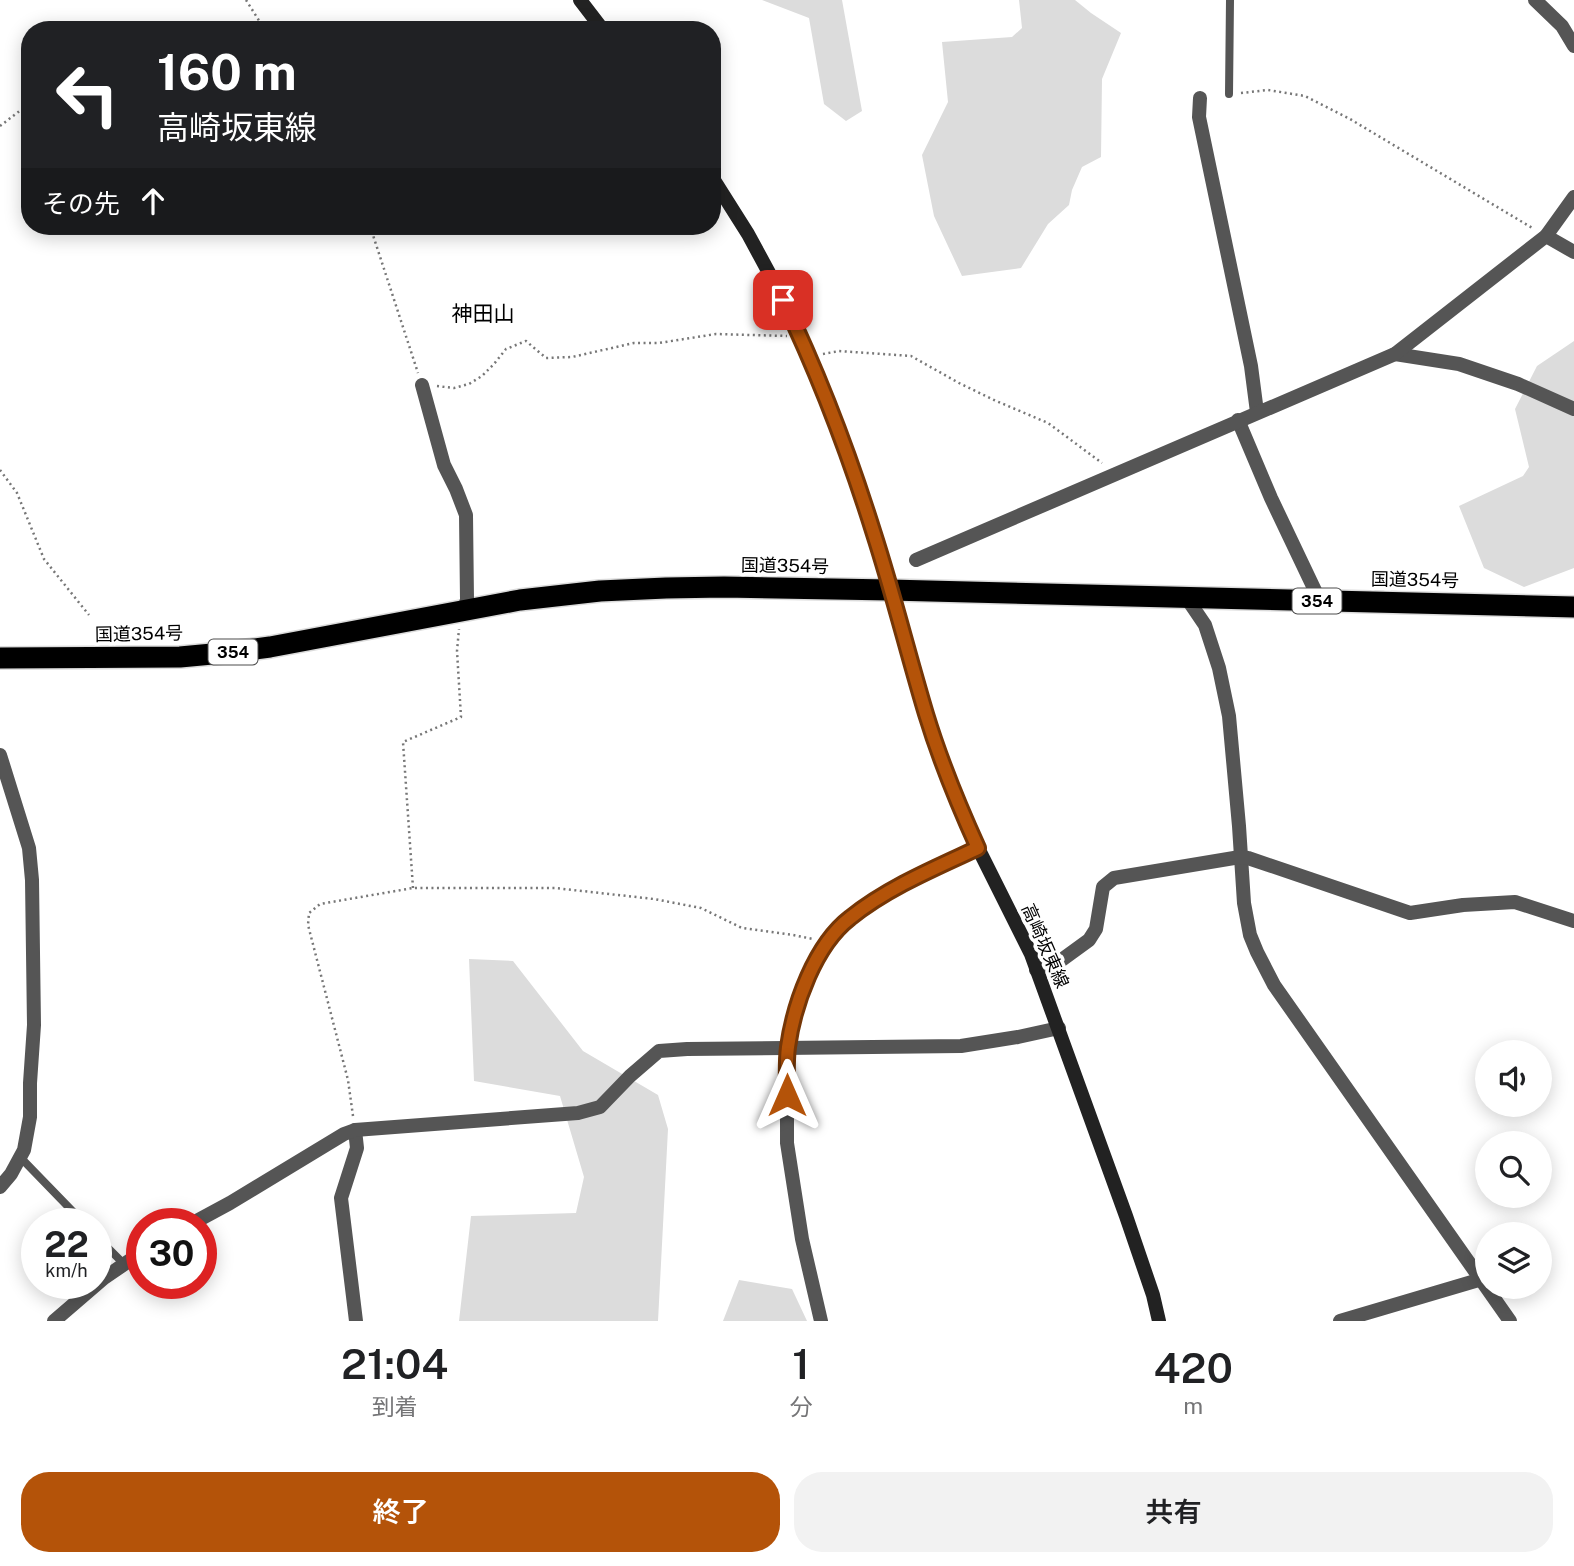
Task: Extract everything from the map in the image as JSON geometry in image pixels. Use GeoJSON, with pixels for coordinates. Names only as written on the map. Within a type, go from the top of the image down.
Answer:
{"type":"FeatureCollection","features":[{"type":"Feature","properties":{"kind":"highway","name":"国道354号"},"geometry":{"type":"LineString","coordinates":[[0,658],[180,657],[223,653],[270,647],[520,600],[600,591],[724,587],[1574,607]]}},
{"type":"Feature","properties":{"kind":"main road"},"geometry":{"type":"LineString","coordinates":[[580,0],[596,21]]}},
{"type":"Feature","properties":{"kind":"main road","name":"高崎坂東線"},"geometry":{"type":"LineString","coordinates":[[721,191],[774,282],[809,357],[847,453],[875,536],[926,716],[943,766],[978,848],[1031,954],[1130,1227],[1159,1321]]}},
{"type":"Feature","properties":{"kind":"street"},"geometry":{"type":"LineString","coordinates":[[1535,0],[1562,26],[1574,46]]}},
{"type":"Feature","properties":{"kind":"street"},"geometry":{"type":"LineString","coordinates":[[1200,98],[1199,117],[1251,366],[1256,412]]}},
{"type":"Feature","properties":{"kind":"street"},"geometry":{"type":"LineString","coordinates":[[916,560],[1395,354],[1546,236],[1574,197]]}},
{"type":"Feature","properties":{"kind":"street"},"geometry":{"type":"LineString","coordinates":[[1546,236],[1574,252]]}},
{"type":"Feature","properties":{"kind":"street"},"geometry":{"type":"LineString","coordinates":[[1395,354],[1460,364],[1518,384],[1574,409]]}},
{"type":"Feature","properties":{"kind":"street"},"geometry":{"type":"LineString","coordinates":[[422,385],[444,465],[466,515],[467,600],[463,612]]}},
{"type":"Feature","properties":{"kind":"street"},"geometry":{"type":"LineString","coordinates":[[1238,420],[1271,498],[1320,601]]}},
{"type":"Feature","properties":{"kind":"street"},"geometry":{"type":"LineString","coordinates":[[1186,597],[1205,625],[1219,668],[1229,716],[1244,903],[1250,935],[1257,953],[1274,985],[1347,1091],[1475,1269]]}},
{"type":"Feature","properties":{"kind":"street"},"geometry":{"type":"LineString","coordinates":[[0,755],[29,848],[34,1024],[30,1116],[24,1150],[11,1174],[0,1187]]}},
{"type":"Feature","properties":{"kind":"street"},"geometry":{"type":"LineString","coordinates":[[821,1321],[802,1239],[787,1143],[788,1048],[797,1008],[814,963],[826,942],[849,918],[897,887],[978,848]]}},
{"type":"Feature","properties":{"kind":"street"},"geometry":{"type":"LineString","coordinates":[[1036,970],[1056,964],[1089,940],[1096,929],[1103,887],[1114,878],[1240,857],[1410,913],[1463,905],[1515,902],[1573,920]]}},
{"type":"Feature","properties":{"kind":"street"},"geometry":{"type":"LineString","coordinates":[[217,1210],[355,1130],[578,1113],[600,1107],[659,1051],[961,1046],[1018,1038],[1059,1028]]}},
{"type":"Feature","properties":{"kind":"street"},"geometry":{"type":"LineString","coordinates":[[355,1130],[357,1148],[341,1198],[356,1321]]}},
{"type":"Feature","properties":{"kind":"street"},"geometry":{"type":"LineString","coordinates":[[54,1321],[124,1264]]}},
{"type":"Feature","properties":{"kind":"street"},"geometry":{"type":"LineString","coordinates":[[1340,1321],[1475,1281]]}},
{"type":"Feature","properties":{"kind":"street"},"geometry":{"type":"LineString","coordinates":[[1495,1299],[1510,1321]]}},
{"type":"Feature","properties":{"kind":"lane"},"geometry":{"type":"LineString","coordinates":[[1229,94],[1230,0]]}},
{"type":"Feature","properties":{"kind":"lane"},"geometry":{"type":"LineString","coordinates":[[20,1157],[69,1208]]}},
{"type":"Feature","properties":{"kind":"lane"},"geometry":{"type":"LineString","coordinates":[[112,1252],[124,1264]]}},
{"type":"Feature","properties":{"kind":"path"},"geometry":{"type":"LineString","coordinates":[[246,0],[259,21]]}},
{"type":"Feature","properties":{"kind":"path"},"geometry":{"type":"LineString","coordinates":[[1229,94],[1268,90],[1305,96],[1350,118],[1546,236]]}},
{"type":"Feature","properties":{"kind":"path"},"geometry":{"type":"LineString","coordinates":[[0,126],[21,110]]}},
{"type":"Feature","properties":{"kind":"path"},"geometry":{"type":"LineString","coordinates":[[373,235],[422,385],[454,388],[469,384],[482,376],[506,349],[526,341],[546,358],[572,357],[634,343],[659,343],[716,334],[800,337]]}},
{"type":"Feature","properties":{"kind":"path"},"geometry":{"type":"LineString","coordinates":[[809,357],[839,351],[911,356],[959,383],[1048,423],[1116,474]]}},
{"type":"Feature","properties":{"kind":"path"},"geometry":{"type":"LineString","coordinates":[[0,470],[17,493],[44,559],[89,615]]}},
{"type":"Feature","properties":{"kind":"path"},"geometry":{"type":"LineString","coordinates":[[413,888],[403,742],[461,717],[457,651],[463,612]]}},
{"type":"Feature","properties":{"kind":"path"},"geometry":{"type":"LineString","coordinates":[[355,1130],[348,1080],[308,925],[309,914],[320,904],[413,888],[555,888],[654,899],[701,908],[742,928],[826,942]]}},
{"type":"Feature","properties":{"kind":"shaded area"},"geometry":{"type":"Polygon","coordinates":[[[762,0],[842,0],[862,111],[846,121],[824,104],[809,18],[762,0]]]}},
{"type":"Feature","properties":{"kind":"shaded area"},"geometry":{"type":"Polygon","coordinates":[[[1019,0],[1075,0],[1121,33],[1102,79],[1101,157],[1082,167],[1069,205],[1048,224],[1021,268],[962,276],[934,216],[922,155],[948,102],[942,42],[1012,37],[1022,28],[1019,0]]]}},
{"type":"Feature","properties":{"kind":"shaded area"},"geometry":{"type":"Polygon","coordinates":[[[1574,341],[1574,568],[1524,587],[1484,568],[1459,506],[1523,476],[1529,467],[1515,409],[1537,366],[1574,341]]]}},
{"type":"Feature","properties":{"kind":"shaded area"},"geometry":{"type":"Polygon","coordinates":[[[469,959],[513,961],[583,1051],[658,1095],[668,1129],[658,1321],[459,1321],[471,1216],[576,1213],[584,1177],[560,1096],[474,1081],[469,959]]]}},
{"type":"Feature","properties":{"kind":"shaded area"},"geometry":{"type":"Polygon","coordinates":[[[739,1280],[792,1289],[807,1321],[723,1321],[739,1280]]]}},
{"type":"Feature","properties":{"kind":"district","name":"神田山"},"geometry":{"type":"Point","coordinates":[483,314]}},
{"type":"Feature","properties":{"kind":"route"},"geometry":{"type":"LineString","coordinates":[[783,300],[847,453],[875,536],[926,716],[943,766],[978,848],[897,887],[849,918],[826,942],[814,963],[797,1008],[788,1048],[787,1095]]}}]}
